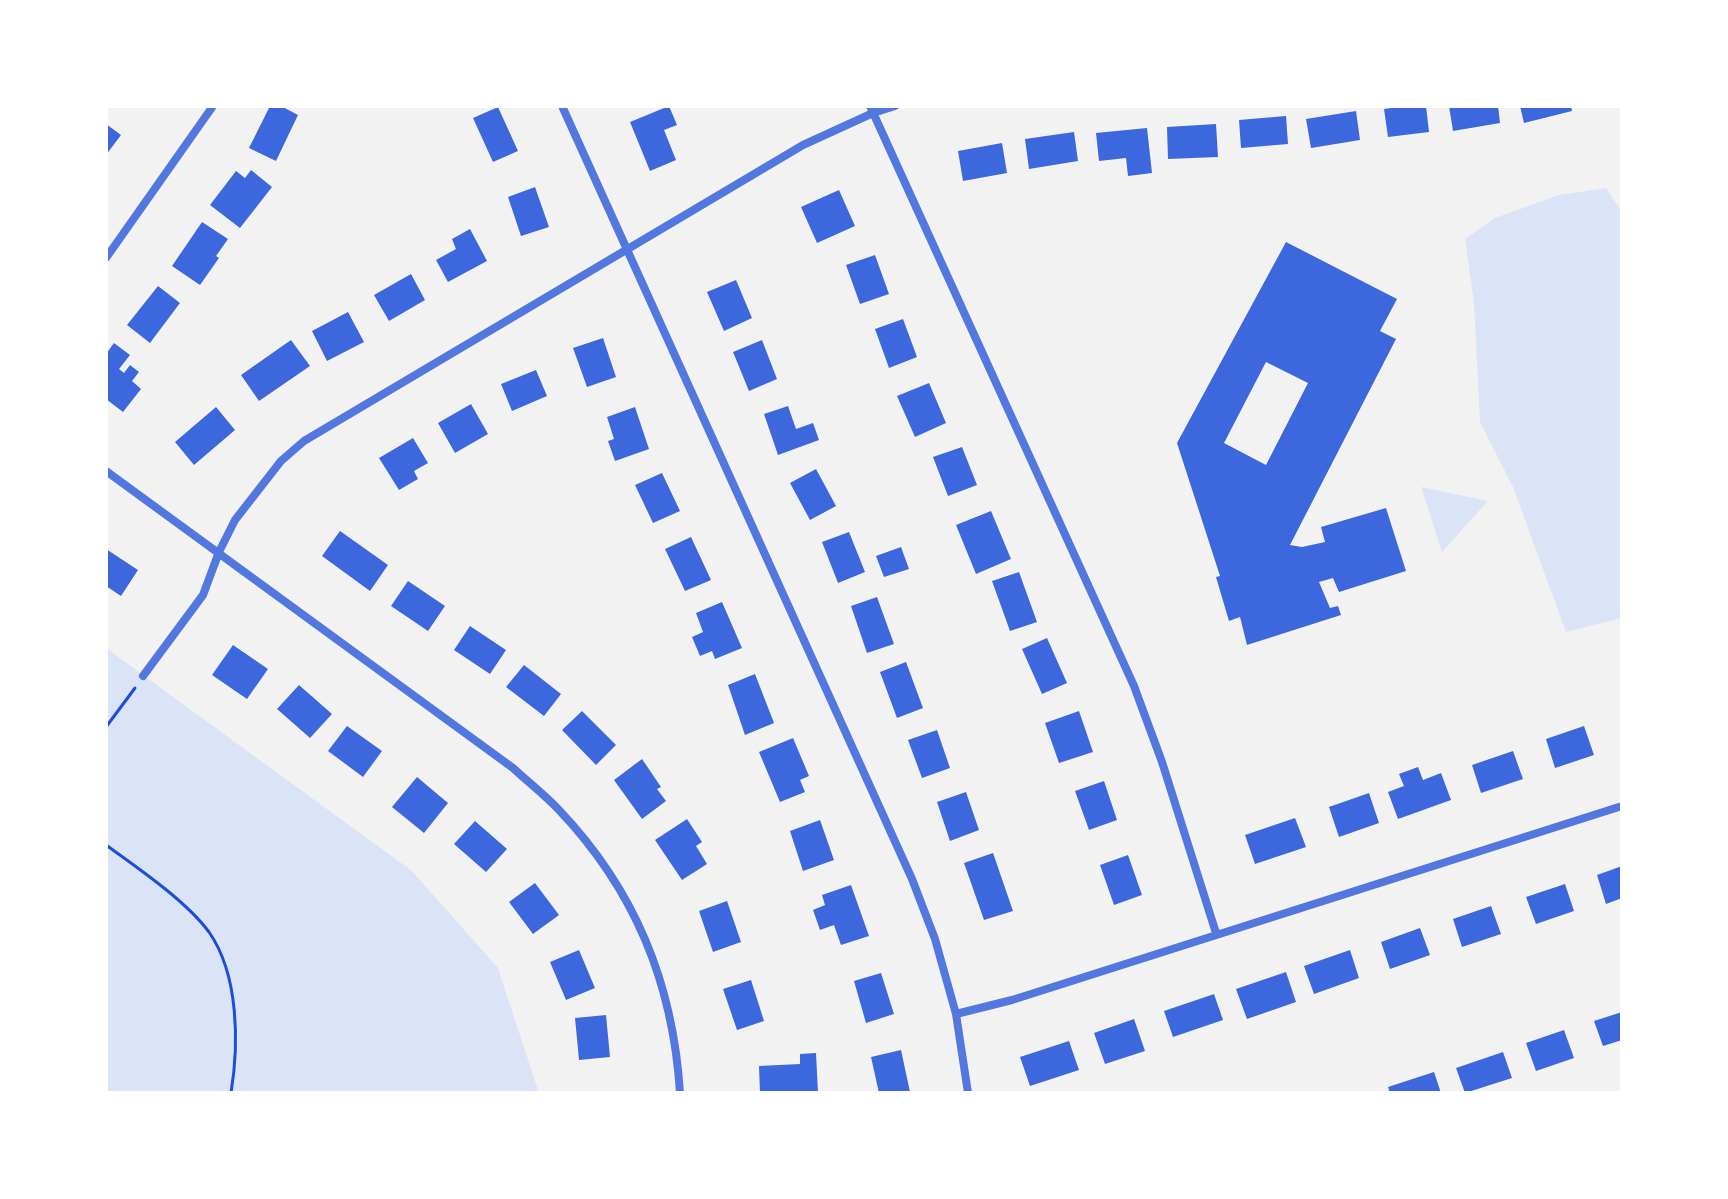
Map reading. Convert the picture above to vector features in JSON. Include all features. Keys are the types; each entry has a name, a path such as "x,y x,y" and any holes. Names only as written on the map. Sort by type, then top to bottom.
{"street":[{"path":"106,258 213,106"},
{"path":"562,106 912,879 935,939 956,1014 968,1093"},
{"path":"143,676 203,595 235,520 281,461 304,441 803,145 871,109 895,106"},
{"path":"871,109 1134,686 1162,762 1216,933"},
{"path":"106,471 513,768 557,808 595,851 624,897 654,958 673,1023 680,1093"},
{"path":"956,1014 1012,1000 1622,806"}],"path":[{"path":"106,727 143,676"},
{"path":"106,845 189,911 208,931 218,948 234,1017 236,1040 231,1093"}],"shaded area":[{"path":"1606,188 1622,212 1622,618 1566,632 1513,487 1480,422 1474,303 1465,239 1495,218 1559,195"},
{"path":"1421,487 1488,501 1442,552"},
{"path":"106,648 412,871 498,968 539,1093 106,1093"}],"building":[{"path":"270,106 281,106 298,115 276,161 249,148"},
{"path":"669,106 677,125 664,130 676,160 650,171 630,122"},
{"path":"1426,106 1429,132 1388,137 1384,109"},
{"path":"1449,106 1498,106 1500,123 1453,131"},
{"path":"1520,106 1571,106 1572,111 1524,123"},
{"path":"498,107 518,151 493,162 473,118"},
{"path":"1356,111 1360,140 1311,148 1306,119"},
{"path":"1286,116 1288,144 1241,148 1239,120"},
{"path":"106,124 121,135 106,155"},
{"path":"1216,124 1218,157 1168,159 1167,127"},
{"path":"1147,128 1152,173 1128,176 1126,158 1099,161 1096,133"},
{"path":"1074,132 1078,161 1029,169 1025,139"},
{"path":"1002,143 1007,173 963,181 958,151"},
{"path":"251,170 272,187 240,228 210,205 236,171 245,178"},
{"path":"535,187 549,227 521,236 508,197"},
{"path":"839,190 855,226 817,243 801,207"},
{"path":"202,222 228,239 200,285 172,266"},
{"path":"470,229 487,261 448,282 436,260 456,249 452,239"},
{"path":"1286,242 1397,299 1380,331 1396,339 1290,545 1302,547 1325,542 1321,527 1386,508 1406,571 1339,592 1333,578 1319,582 1330,608 1338,606 1341,615 1247,645 1240,617 1229,621 1216,577 1220,576 1177,443","holes":["1266,362 1308,383 1266,465 1224,443"]},
{"path":"875,255 889,294 860,304 846,265"},
{"path":"411,274 425,300 389,321 374,295"},
{"path":"736,280 752,318 724,331 707,292"},
{"path":"158,286 180,303 150,343 127,325"},
{"path":"348,312 364,342 327,361 312,331"},
{"path":"903,319 917,357 889,368 875,329"},
{"path":"603,338 616,377 587,387 573,348"},
{"path":"291,340 310,366 259,401 241,375"},
{"path":"762,340 777,379 749,391 733,352"},
{"path":"114,343 130,355 119,369 124,373 130,365 139,372 132,381 141,389 123,412 106,399 106,354"},
{"path":"536,370 547,396 512,411 501,384"},
{"path":"929,383 946,423 915,437 897,396"},
{"path":"471,404 488,434 455,453 438,423"},
{"path":"788,406 796,429 813,423 819,440 778,455 764,414"},
{"path":"216,407 235,430 194,465 175,442"},
{"path":"635,407 649,449 615,461 608,441 614,439 607,417"},
{"path":"413,438 428,463 414,471 418,479 399,490 379,458"},
{"path":"962,447 977,485 948,496 933,457"},
{"path":"816,469 836,506 810,520 790,483"},
{"path":"662,473 680,511 653,523 635,485"},
{"path":"991,511 1011,559 976,574 956,525"},
{"path":"340,531 388,565 370,591 322,556"},
{"path":"849,532 865,572 838,583 822,542"},
{"path":"691,537 711,580 685,591 665,549"},
{"path":"901,547 909,569 884,577 876,556"},
{"path":"106,549 138,570 121,596 106,586"},
{"path":"1019,572 1037,622 1010,631 992,581"},
{"path":"408,581 445,606 428,631 391,606"},
{"path":"877,597 894,644 867,653 851,606"},
{"path":"722,602 742,648 715,659 712,651 700,656 692,637 703,632 696,613"},
{"path":"470,626 506,650 490,674 454,650"},
{"path":"1047,638 1067,683 1042,694 1022,649"},
{"path":"233,645 268,669 247,699 212,675"},
{"path":"906,662 923,708 897,718 880,672"},
{"path":"524,665 561,694 544,716 506,687"},
{"path":"755,674 774,723 745,735 728,685"},
{"path":"299,685 332,714 310,738 277,709"},
{"path":"582,711 616,745 596,765 562,730"},
{"path":"1079,711 1093,752 1059,763 1045,723"},
{"path":"347,726 382,751 363,777 328,751"},
{"path":"1584,726 1594,755 1555,768 1546,739"},
{"path":"937,730 950,768 922,778 908,740"},
{"path":"793,738 809,776 800,780 805,792 780,802 759,752"},
{"path":"1513,751 1523,779 1481,793 1472,765"},
{"path":"642,759 661,787 657,789 666,801 642,819 614,780"},
{"path":"1418,767 1423,780 1441,773 1451,800 1398,819 1388,792 1404,786 1399,774"},
{"path":"417,777 448,803 424,833 392,807"},
{"path":"1104,781 1117,820 1089,830 1075,791"},
{"path":"966,792 979,830 950,841 937,802"},
{"path":"1369,793 1379,823 1339,837 1329,807"},
{"path":"1295,818 1306,847 1255,864 1245,835"},
{"path":"687,819 702,842 696,846 707,864 682,880 655,840"},
{"path":"820,820 834,860 803,871 790,831"},
{"path":"475,821 507,849 486,872 454,844"},
{"path":"993,853 1013,911 984,920 964,863"},
{"path":"1128,855 1142,895 1114,905 1100,865"},
{"path":"1622,866 1622,898 1606,904 1597,875"},
{"path":"535,883 559,915 533,934 509,902"},
{"path":"1565,884 1574,911 1536,924 1526,897"},
{"path":"851,885 869,936 841,945 834,925 820,930 813,910 825,905 822,895"},
{"path":"727,901 741,942 713,952 699,911"},
{"path":"1491,906 1501,934 1462,947 1453,919"},
{"path":"1420,928 1430,955 1390,969 1381,942"},
{"path":"579,950 595,988 566,1000 550,962"},
{"path":"1350,950 1359,978 1314,994 1304,966"},
{"path":"1286,972 1296,1002 1247,1019 1236,989"},
{"path":"881,973 894,1014 866,1023 854,981"},
{"path":"751,980 764,1021 737,1030 723,989"},
{"path":"1214,994 1223,1020 1173,1037 1164,1011"},
{"path":"1622,1012 1622,1040 1603,1046 1594,1021"},
{"path":"606,1015 610,1057 579,1060 575,1018"},
{"path":"1134,1019 1145,1051 1105,1064 1094,1033"},
{"path":"1564,1030 1574,1058 1536,1071 1526,1043"},
{"path":"1069,1041 1079,1070 1030,1086 1020,1057"},
{"path":"901,1050 910,1092 879,1093 871,1057"},
{"path":"1503,1052 1512,1078 1465,1093 1456,1068"},
{"path":"816,1053 818,1093 760,1093 759,1066 800,1064 800,1054"},
{"path":"1434,1072 1441,1093 1390,1093 1388,1087"}]}
